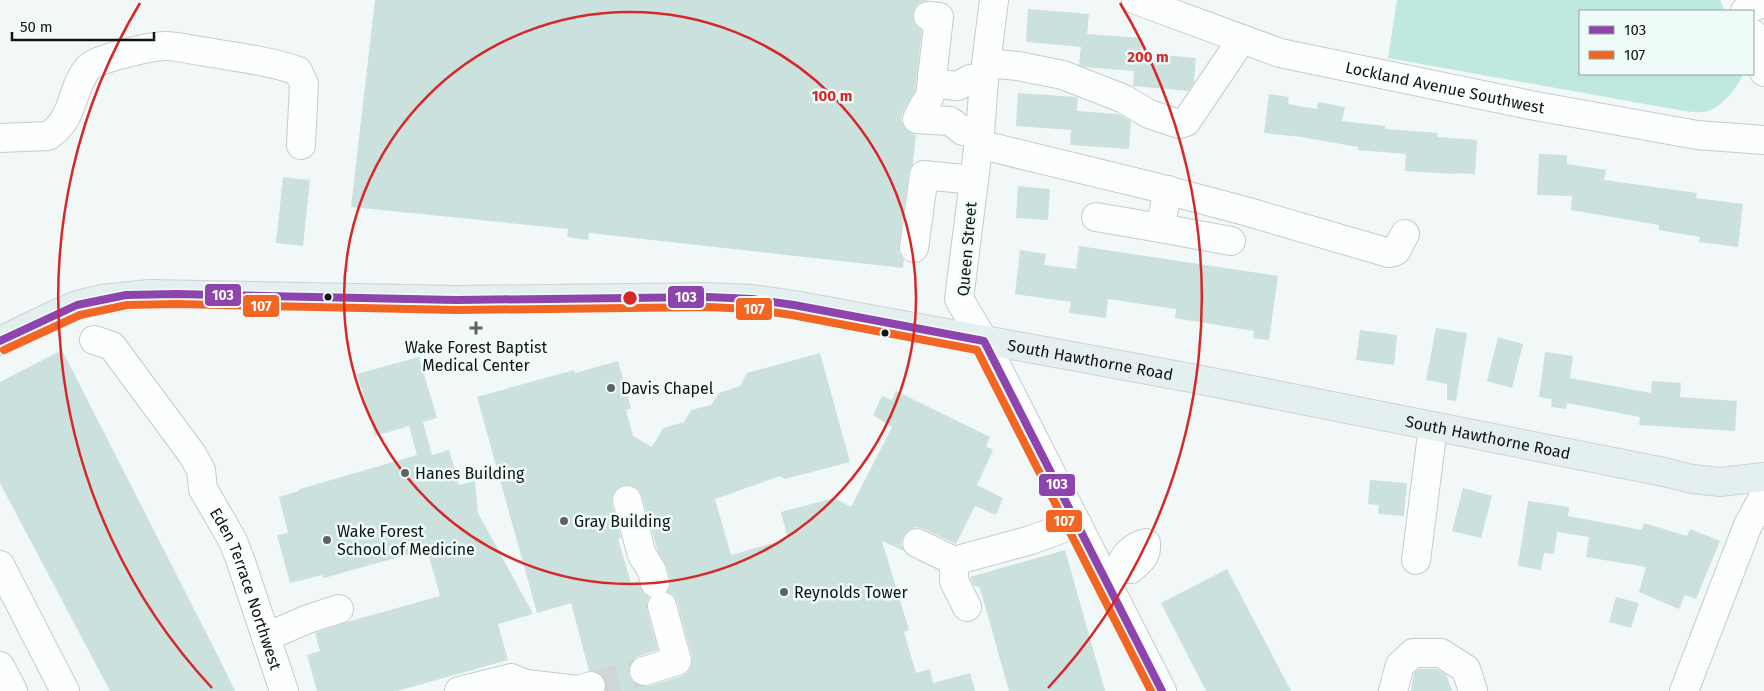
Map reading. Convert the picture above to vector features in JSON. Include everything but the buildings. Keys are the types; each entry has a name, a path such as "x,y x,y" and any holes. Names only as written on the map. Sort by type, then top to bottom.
{"main road":[{"name":"South Hawthorne Road","path":"0,341 77,305 126,295 168,294 457,300 708,297 752,300 794,305 1191,378 1692,479 1720,482 1764,477"}],"street":[{"name":"Queen Street","path":"994,0 980,74 974,136 974,180 959,299 984,341 1077,523 1113,576 1162,691"},
{"name":"Lockland Avenue Southwest","path":"1136,0 1280,53 1530,105 1697,135 1735,136 1764,140"},
{"path":"1746,10 1764,2"},
{"path":"928,16 939,17 927,75 930,96 923,106 917,126 950,121 974,136 1254,213 1389,253 1396,251 1405,234"},
{"path":"1754,37 1764,72"},
{"path":"927,75 941,70 980,74 1018,66 1063,75 1124,99 1149,114 1179,124 1186,122 1242,40"},
{"path":"0,138 48,136 63,122 73,103 82,76 90,66 108,58 164,45 279,64 298,71 304,84 301,146"},
{"path":"914,248 919,182 974,180"},
{"path":"1160,228 1168,190"},
{"path":"1096,217 1231,241"},
{"name":"Eden Terrace Northwest","path":"77,305 94,340 112,346 192,454 201,470 203,489 233,541 241,562 284,691"},
{"path":"1416,560 1433,426"},
{"path":"1684,691 1748,525 1764,496"},
{"path":"627,500 642,554 652,571 678,661 644,671"},
{"path":"917,543 954,561 1031,540 1077,523"},
{"path":"954,561 954,581 967,607"},
{"path":"0,565 65,691"},
{"path":"266,637 308,619 339,609"},
{"path":"1393,691 1400,664 1413,653 1441,653 1466,669 1472,691"},
{"path":"0,666 12,691"},
{"path":"460,691 511,678 527,688 578,690 591,686"}],"green space":[{"path":"1397,0 1720,0 1725,10 1579,10 1579,75 1742,75 1737,85 1719,105 1708,111 1696,112 1388,58"}],"tunnel":[{"path":"591,686 644,671"}],"transit line":[{"name":"103","path":"0,341 77,305 126,295 176,294 457,300 708,297 752,299 794,305 984,341 1162,691"},
{"name":"107","path":"4,350 80,315 127,305 176,304 457,310 708,307 751,309 977,350 1151,691"}],"place":[{"name":"Wake Forest Baptist Medical Center","path":"476,328"},
{"name":"Davis Chapel","path":"611,388"},
{"name":"Hanes Building","path":"405,473"},
{"name":"Gray Building","path":"564,521"},
{"name":"Wake Forest School of Medicine","path":"327,540"},
{"name":"Reynolds Tower","path":"784,592"}]}
